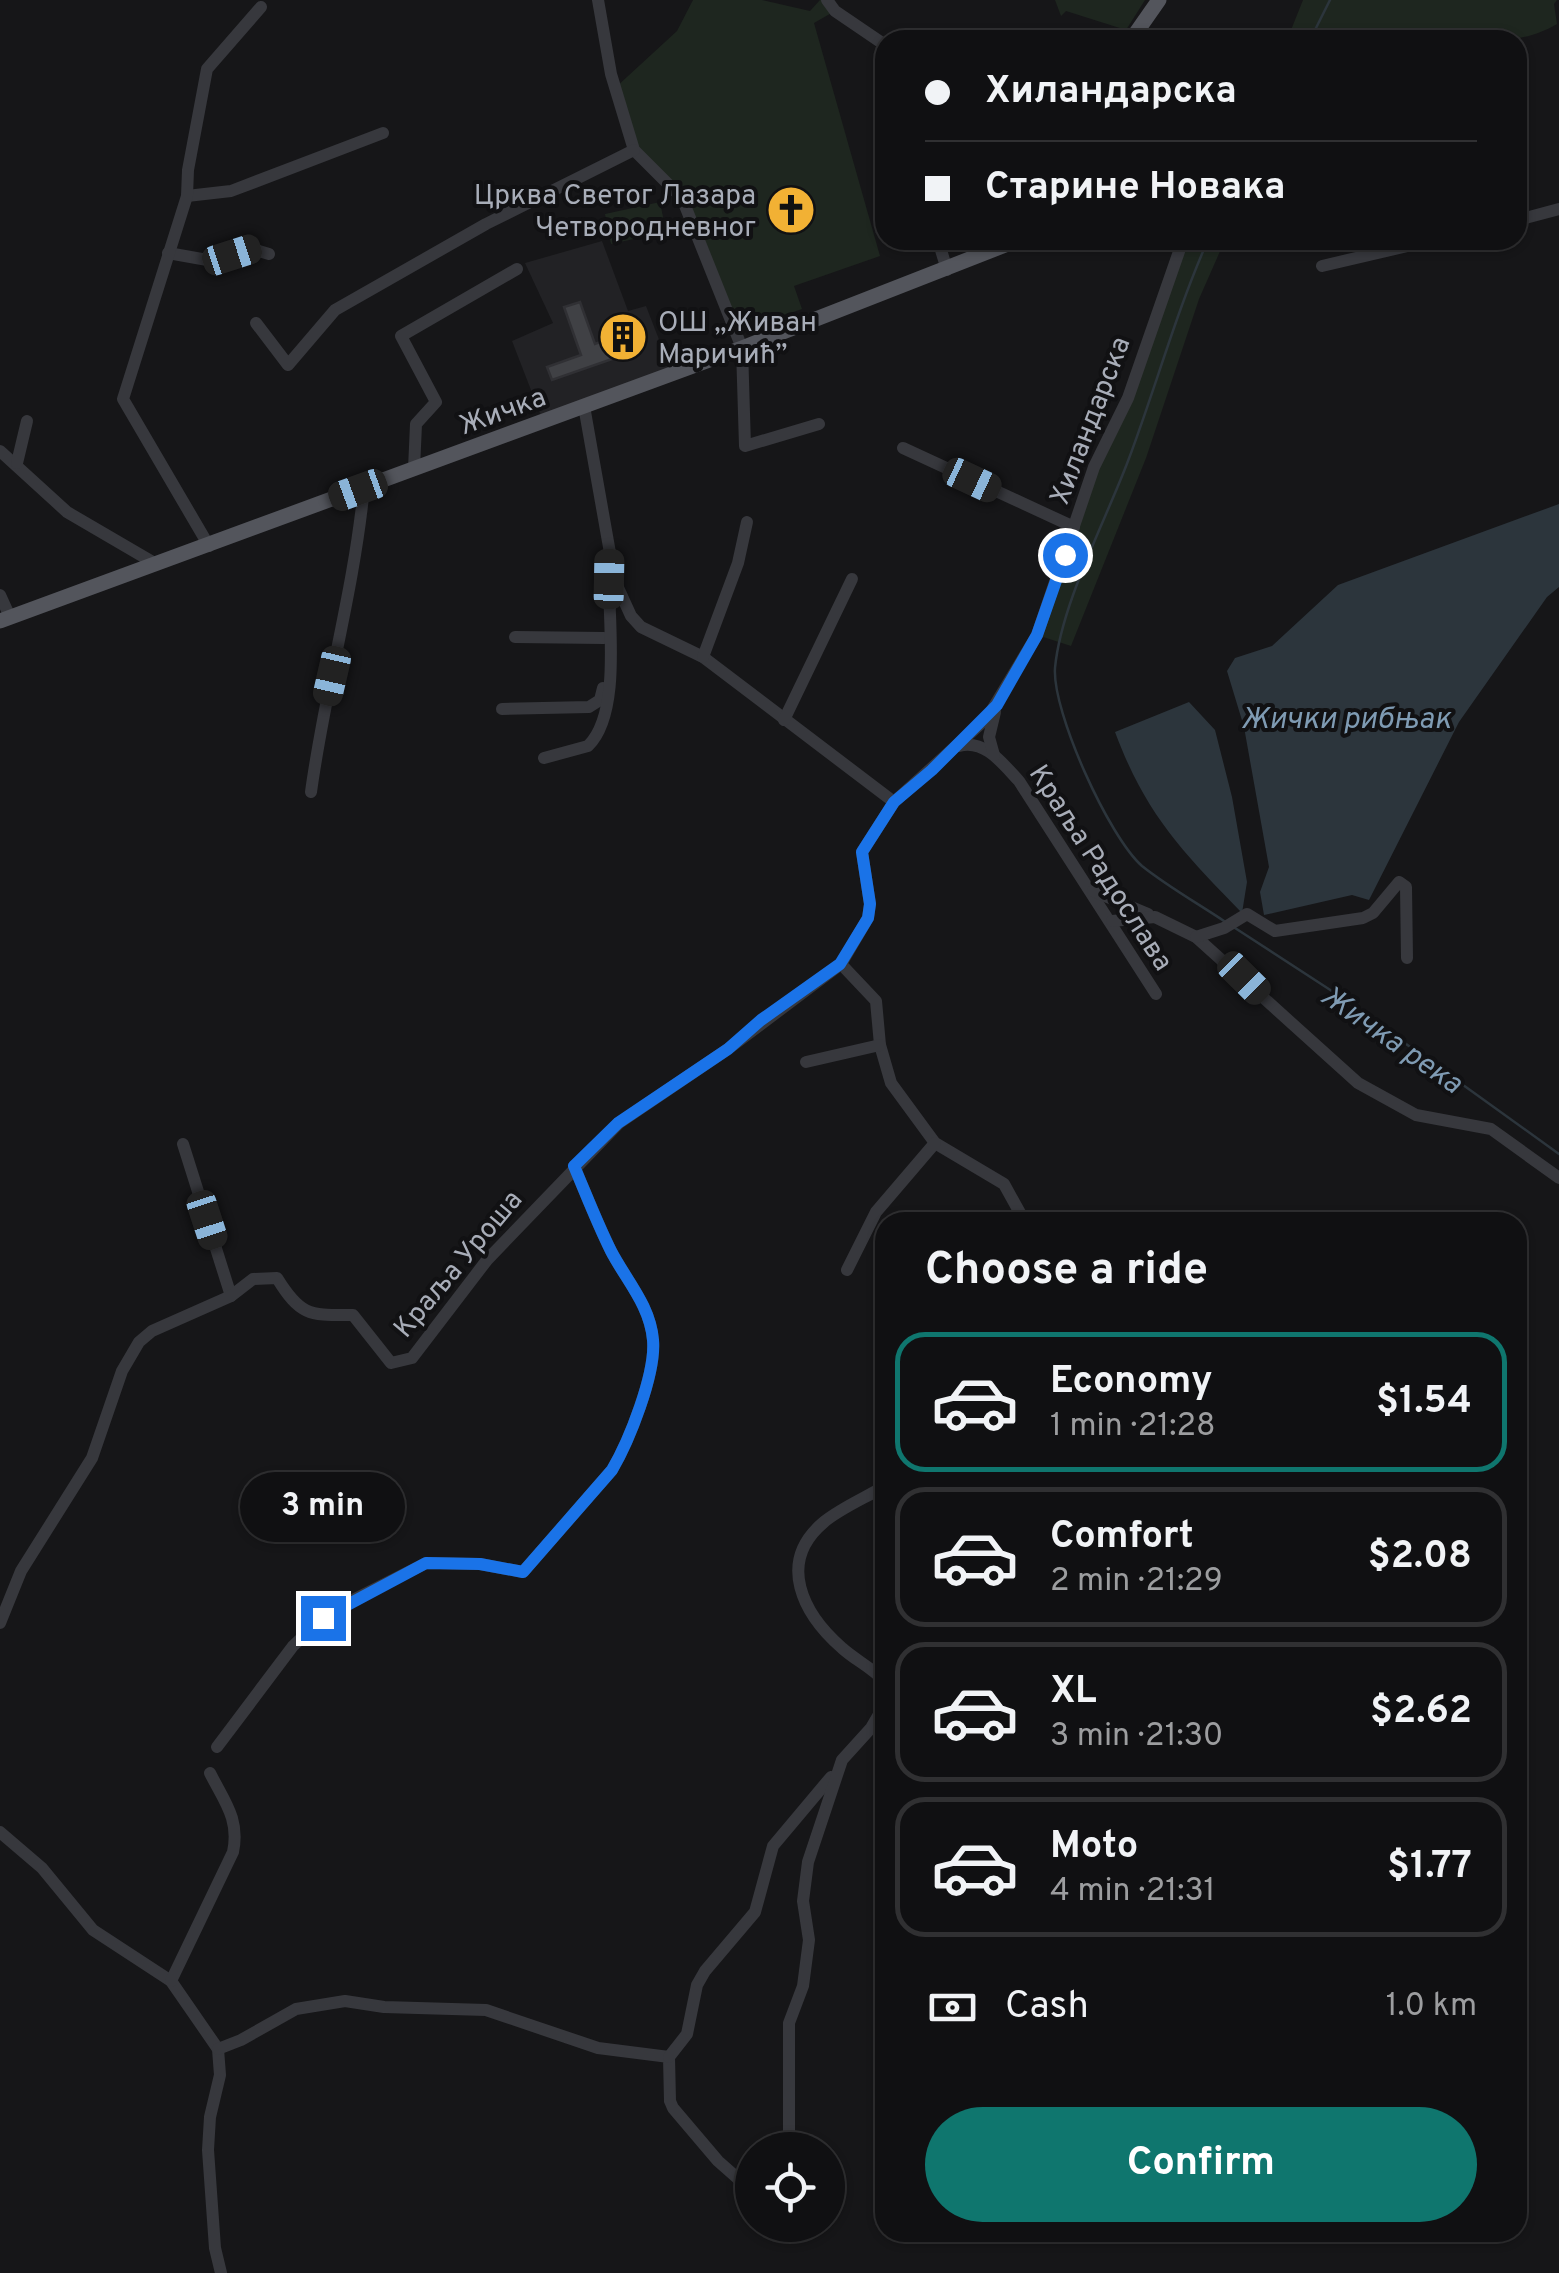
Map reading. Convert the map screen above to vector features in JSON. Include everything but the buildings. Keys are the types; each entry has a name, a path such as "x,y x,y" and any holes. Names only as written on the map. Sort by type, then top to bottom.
{"main road":[{"path":"1138,30 1159,0"},
{"name":"Жичка","path":"5,619 742,348 994,250"}],"street":[{"path":"598,0 611,74 634,150 682,198 742,348 745,446 819,424"},
{"path":"827,0 835,11 875,37"},
{"path":"209,546 123,400 187,196 206,69 261,7"},
{"path":"187,196 232,191 383,133"},
{"path":"256,323 288,365 335,310 486,224 634,150"},
{"path":"1527,217 1559,208"},
{"path":"168,254 212,262 252,249 269,254"},
{"path":"941,250 947,270"},
{"name":"Хиландарска","path":"840,964 868,918 870,904 862,852 894,802 997,705 1037,635 1094,468 1128,398 1180,250"},
{"path":"1322,266 1390,250"},
{"path":"414,469 416,424 436,402 401,336 518,269"},
{"path":"584,406 615,580 631,616 642,628 704,657 894,802"},
{"path":"17,463 27,421"},
{"path":"903,448 1074,527"},
{"path":"0,451 67,512 156,564"},
{"path":"310,792 319,728 355,572 364,487"},
{"path":"704,657 738,563 748,522"},
{"path":"544,758 588,746 600,728 610,666 610,554"},
{"path":"784,720 852,579"},
{"path":"0,595 5,619"},
{"path":"502,710 596,704 602,693 604,610 608,604"},
{"path":"515,637 604,638"},
{"path":"994,755 990,736 997,705"},
{"name":"Краља Радослава","path":"955,747 968,743 994,755 1019,781 1156,994"},
{"path":"1196,937 1247,914 1280,931 1363,918 1373,914 1399,882 1406,887 1407,958"},
{"path":"1092,890 1196,937 1302,1037 1358,1083 1416,1115 1491,1129 1558,1177"},
{"path":"1112,921 1155,917"},
{"path":"216,1747 294,1646 329,1612 432,1562 480,1564 523,1572 612,1470 623,1451 646,1382 653,1340 648,1312 611,1251 574,1166 618,1123 728,1049 761,1020 840,964 876,1001 880,1045 892,1084 935,1142 974,1169 996,1176 1019,1212"},
{"path":"806,1062 880,1045"},
{"path":"876,1212 935,1142"},
{"path":"183,1144 231,1296"},
{"name":"Краља Уроша","path":"0,1623 21,1571 92,1458 128,1357 152,1332 231,1296 253,1279 278,1278 293,1304 312,1315 354,1315 391,1363 412,1358 487,1260 574,1166"},
{"path":"847,1270 875,1214"},
{"path":"875,1492 826,1520 814,1533 800,1558 797,1586 818,1622 840,1647 875,1674"},
{"path":"735,2176 670,2102 669,2057 687,2034 697,1985 705,1971 755,1912 773,1846 822,1791 875,1721"},
{"path":"789,2132 789,2023 803,1986 808,1940 802,1901 804,1879 842,1760"},
{"path":"171,1981 233,1852 237,1834 226,1800 210,1773"},
{"path":"0,1832 42,1868 93,1930 171,1981 218,2048 221,2063 208,2150 215,2248 221,2273"},
{"path":"218,2048 296,2009 344,2000 384,2007 486,2010 598,2048 669,2057"}],"shaded area":[{"path":"693,0 762,0 810,11 820,0 827,0 835,11 814,23 875,238 875,250 880,256 794,286 802,309 734,333 693,218 634,150 615,88 677,31"},
{"path":"1055,0 1145,0 1126,30 1066,11 1061,16"},
{"path":"1303,0 1557,0 1557,24 1527,36 1527,30 1291,30"},
{"path":"660,202 666,232 611,244 605,214"},
{"path":"602,241 628,311 646,306 672,373 543,421 512,341 553,323 525,263"},
{"path":"1179,250 1221,250 1199,299 1146,458 1071,646 1037,635"}],"water":[{"name":"Жички рибњак","path":"1559,504 1559,587 1547,597 1459,722 1369,900 1352,895 1264,915 1260,892 1269,867 1244,727 1227,671 1235,658 1272,646 1338,585"},
{"name":"Жички рибњак","path":"1189,702 1215,730 1232,797 1247,882 1242,913 1201,870 1153,809 1115,732"}],"waterway":[{"path":"1315,30 1330,0"},
{"path":"1204,250 1128,461 1075,590 1055,668 1073,742 1114,829 1142,866 1224,921"},
{"name":"Жичка река","path":"1235,928 1338,995 1559,1154"}],"place":[{"name":"Црква Светог Лазара Четвородневног","path":"791,210"},
{"name":"ОШ „Живан Маричић”","path":"623,337"}],"route":[{"path":"323,1618 346,1602 426,1563 480,1564 523,1572 558,1527 612,1470 623,1451 646,1382 653,1359 653,1340 648,1312 611,1251 574,1166 618,1123 728,1049 761,1020 840,964 868,918 870,904 862,852 894,802 997,705 1037,635 1065,555"}]}
